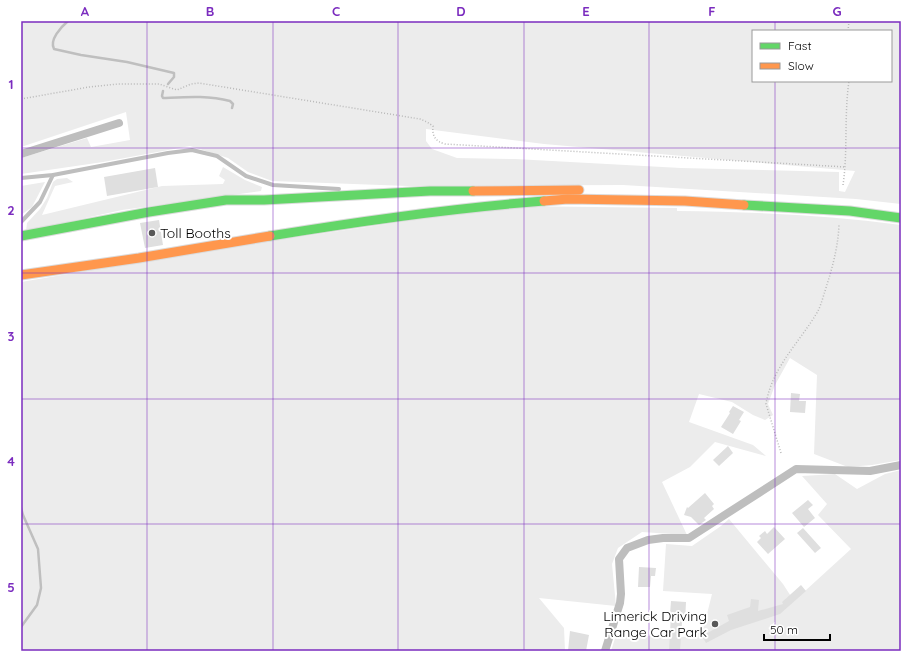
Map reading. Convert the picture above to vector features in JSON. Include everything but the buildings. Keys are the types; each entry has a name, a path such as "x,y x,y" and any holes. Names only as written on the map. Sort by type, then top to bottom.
{"highway":[{"path":"21,236 149,212 226,200 264,200 430,191 587,190"},
{"path":"602,190 686,192 901,209"},
{"path":"21,275 139,258 366,220 514,203 568,199 685,201 850,211 901,218"}],"street":[{"path":"21,154 119,123"},
{"path":"605,651 620,603 621,594 619,559 627,548 648,540 663,538 689,538 796,469 870,471 901,465"}],"lane":[{"path":"21,178 53,175 168,153 192,150 217,156 246,176 273,185 343,190"},
{"path":"21,222 40,202 53,175"},
{"path":"350,190 377,194"}],"path":[{"path":"843,185 846,167 846,103 849,82"},
{"path":"21,98 118,84 159,84 177,90 191,84 199,83 420,119 433,126 432,133 434,138 445,144 846,167"},
{"path":"781,454 766,404 768,396 774,378 790,350 819,310 834,262 840,225"}],"shaded area":[{"path":"21,21 901,21 901,204 856,199 623,185 408,186 272,181 248,172 228,158 190,146 103,162 21,174 21,158 87,138 91,147 130,140 126,112 21,147","holes":["426,129 544,144 855,171 845,192 839,191 839,172 681,168 515,159 457,158 432,149 426,141"]},
{"path":"223,167 245,180 262,187 261,191 122,210 26,231 27,223 40,209 47,198 53,182 57,179 67,178 73,182 55,186 42,215 162,186 223,184 225,180 219,176"},
{"path":"45,182 32,207 21,215 21,186"},
{"path":"510,206 677,208 677,211 789,215 901,225 901,460 848,467 814,454 817,375 790,358 775,385 768,404 773,415 765,420 753,415 732,402 699,394 689,422 753,445 766,456 715,442 690,467 662,482 687,535 642,532 618,548 612,564 616,606 539,598 564,628 565,651 21,651 21,282 197,252"},
{"path":"901,470 901,651 611,651 616,635 689,637 698,633 704,626 712,594 663,591 666,544 692,546 729,519 783,584 794,601 851,549 818,515 827,504 802,476 835,474 857,489 885,474"}],"waterway":[{"path":"68,21 59,30 54,38 54,49 127,62 174,73 174,77 168,84"},
{"path":"163,91 163,98 196,97 222,99 230,101 233,104 232,108"},
{"path":"21,508 38,549 41,588 37,605 21,627"}],"traffic: fast":[{"path":"21,236 149,212 226,200 264,200 430,191 473,191"},
{"path":"270,236 338,225 476,207 544,201"},
{"path":"744,205 850,211 901,218"}],"traffic: slow":[{"path":"473,191 579,190"},
{"path":"544,201 568,199 685,201 744,205"},
{"path":"21,275 139,258 270,236"}],"place":[{"name":"Toll Booths","path":"152,233"},
{"name":"Limerick Driving Range Car Park","path":"715,624"}]}
